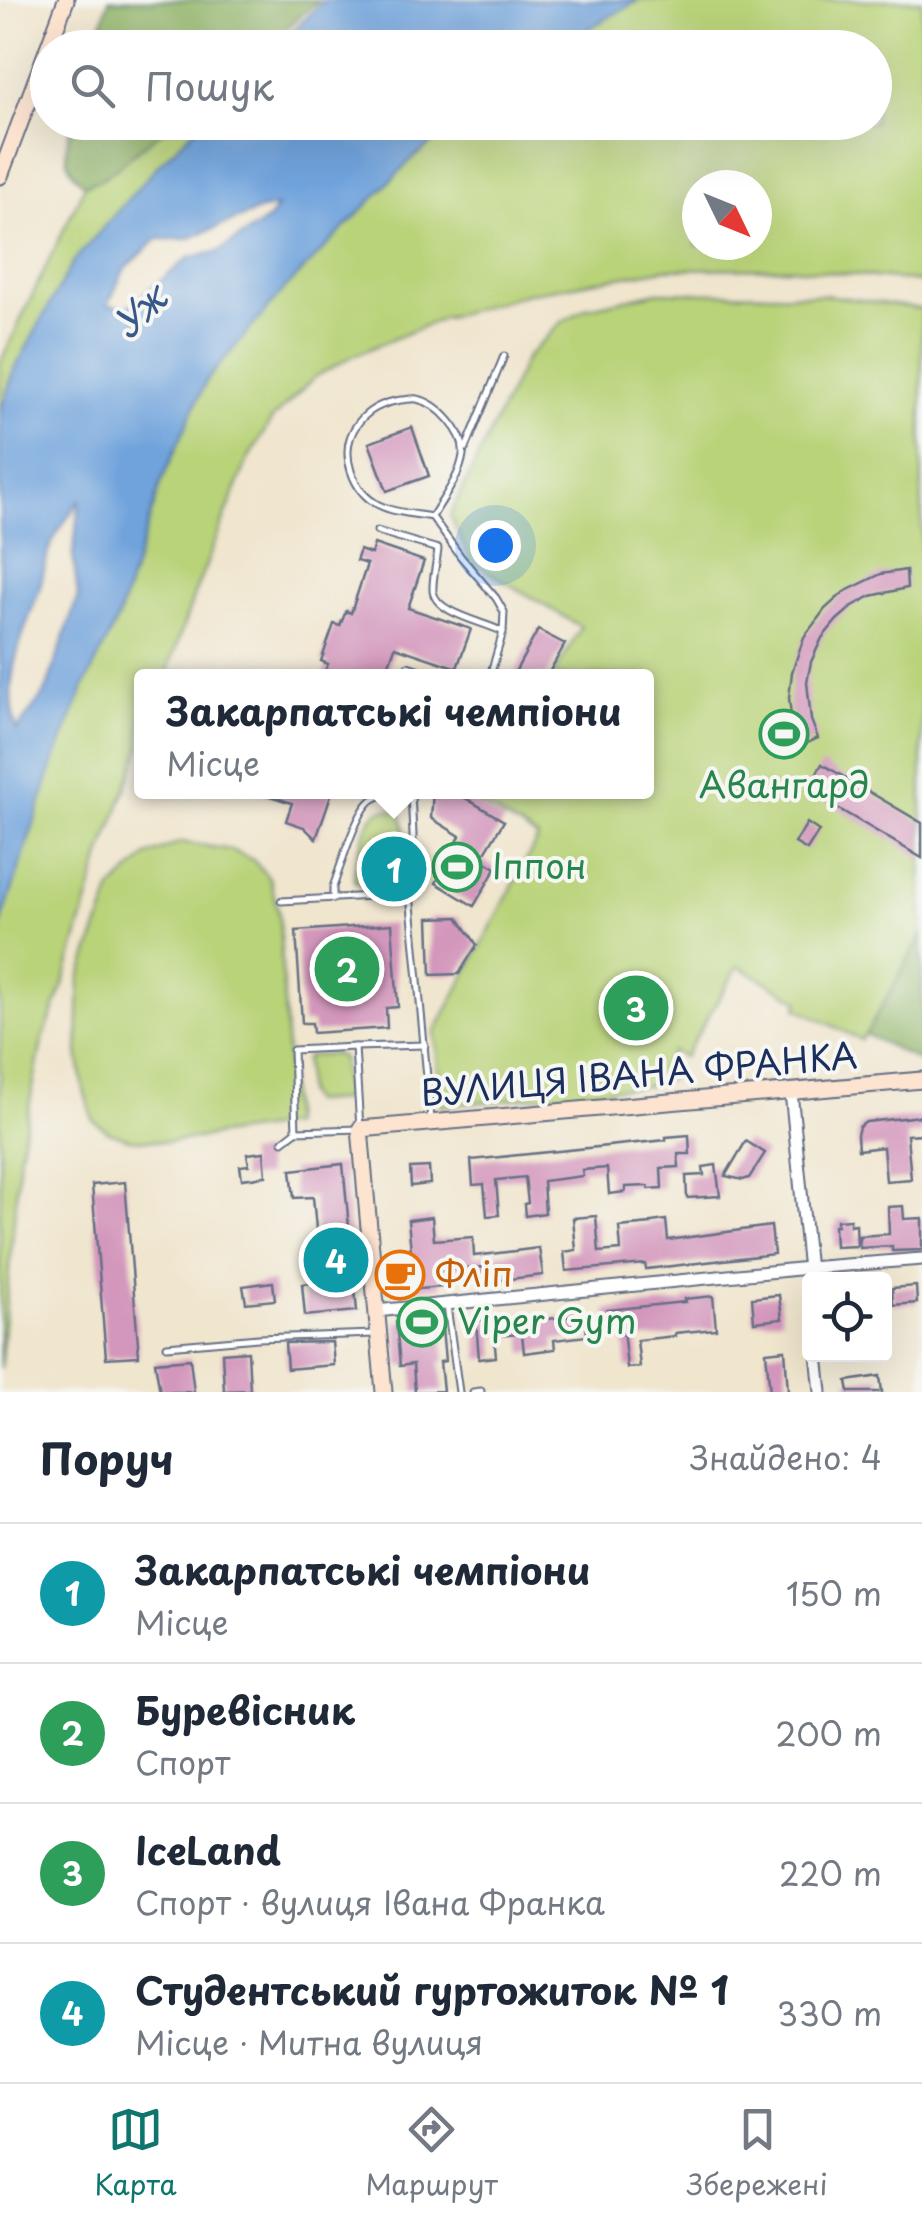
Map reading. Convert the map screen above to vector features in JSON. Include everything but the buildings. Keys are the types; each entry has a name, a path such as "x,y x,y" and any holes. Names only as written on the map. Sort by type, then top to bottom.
{"street":[{"path":"55,30 66,0"},
{"path":"0,176 30,96"},
{"name":"ВУЛИЦЯ ІВАНА ФРАНКА","path":"360,1129 922,1080"},
{"path":"791,1092 809,1272"},
{"path":"360,1129 384,1392"},
{"path":"824,1272 922,1259"},
{"path":"376,1311 802,1275"},
{"path":"818,1362 821,1392"}],"lane":[{"path":"432,517 457,475 504,356"},
{"path":"464,451 455,426 438,410 416,399 384,402 372,409 354,426 348,447 350,467 366,498 387,510 432,517 496,598 504,612 503,632 492,669"},
{"path":"377,531 438,549 433,590 436,601 450,612 503,632"},
{"path":"408,666 417,669"},
{"path":"333,899 361,813 373,799"},
{"path":"411,799 410,894 432,1123"},
{"path":"281,901 410,894"},
{"path":"296,1131 293,1050 425,1045"},
{"path":"283,1140 296,1131 360,1129 356,1048"},
{"path":"447,1304 460,1392"},
{"path":"167,1346 378,1334"}],"green space":[{"path":"109,0 319,0 284,30 100,30"},
{"path":"639,0 922,0 922,282 792,268 665,269 528,293 441,319 355,355 315,377 272,419 248,459 168,669 134,669 134,767 42,1041 20,1153 0,1369 0,927 55,759 118,618 162,480 206,381 281,293 411,160 436,140 892,140 892,30 586,30"},
{"path":"151,140 102,179 85,185 68,164 67,141"},
{"path":"184,140 158,165 15,369 0,412 0,363 85,185 68,164 67,141"},
{"name":"Авангард","path":"658,292 826,295 922,309 922,1060 865,1034 861,1040 797,1008 800,1001 738,966 684,1057 672,1051 661,1070 672,1077 656,1085 441,1106 435,1033 538,838 479,803 482,799 654,799 654,669 557,669 581,627 471,561 450,516 526,358 562,322 586,308"},
{"path":"388,809 400,812 403,821 406,864 393,889 367,889 355,881 360,848 373,816"},
{"path":"181,842 231,850 253,860 270,879 279,915 291,1125 168,1142 129,1139 109,1132 93,1120 78,1053 80,979 112,889 147,856"},
{"path":"922,935 922,1060 917,1060 866,1034"},
{"path":"336,1054 342,1058 345,1095 342,1100 311,1102 306,1094 305,1059"}],"water":[{"path":"324,0 639,0 586,30 294,30"},
{"name":"Уж","path":"184,140 436,140 411,160 281,293 206,381 162,480 118,618 55,759 0,927 0,412 15,369 73,262","holes":["277,207 270,218 218,252 190,257 128,307 108,305 124,270 157,239 187,239","80,499 73,555 78,596 46,691 17,730 11,694 16,659 51,545"]}],"place":[{"name":"Авангард","path":"784,734"},
{"name":"Іппон","path":"457,867"},
{"name":"Закарпатські чемпіони","path":"394,869"},
{"name":"Буревісник","path":"347,969"},
{"name":"IceLand","path":"636,1008"},
{"name":"Студентський гуртожиток № 1","path":"336,1260"},
{"name":"Фліп","path":"400,1275"},
{"name":"Viper Gym","path":"422,1322"}]}
